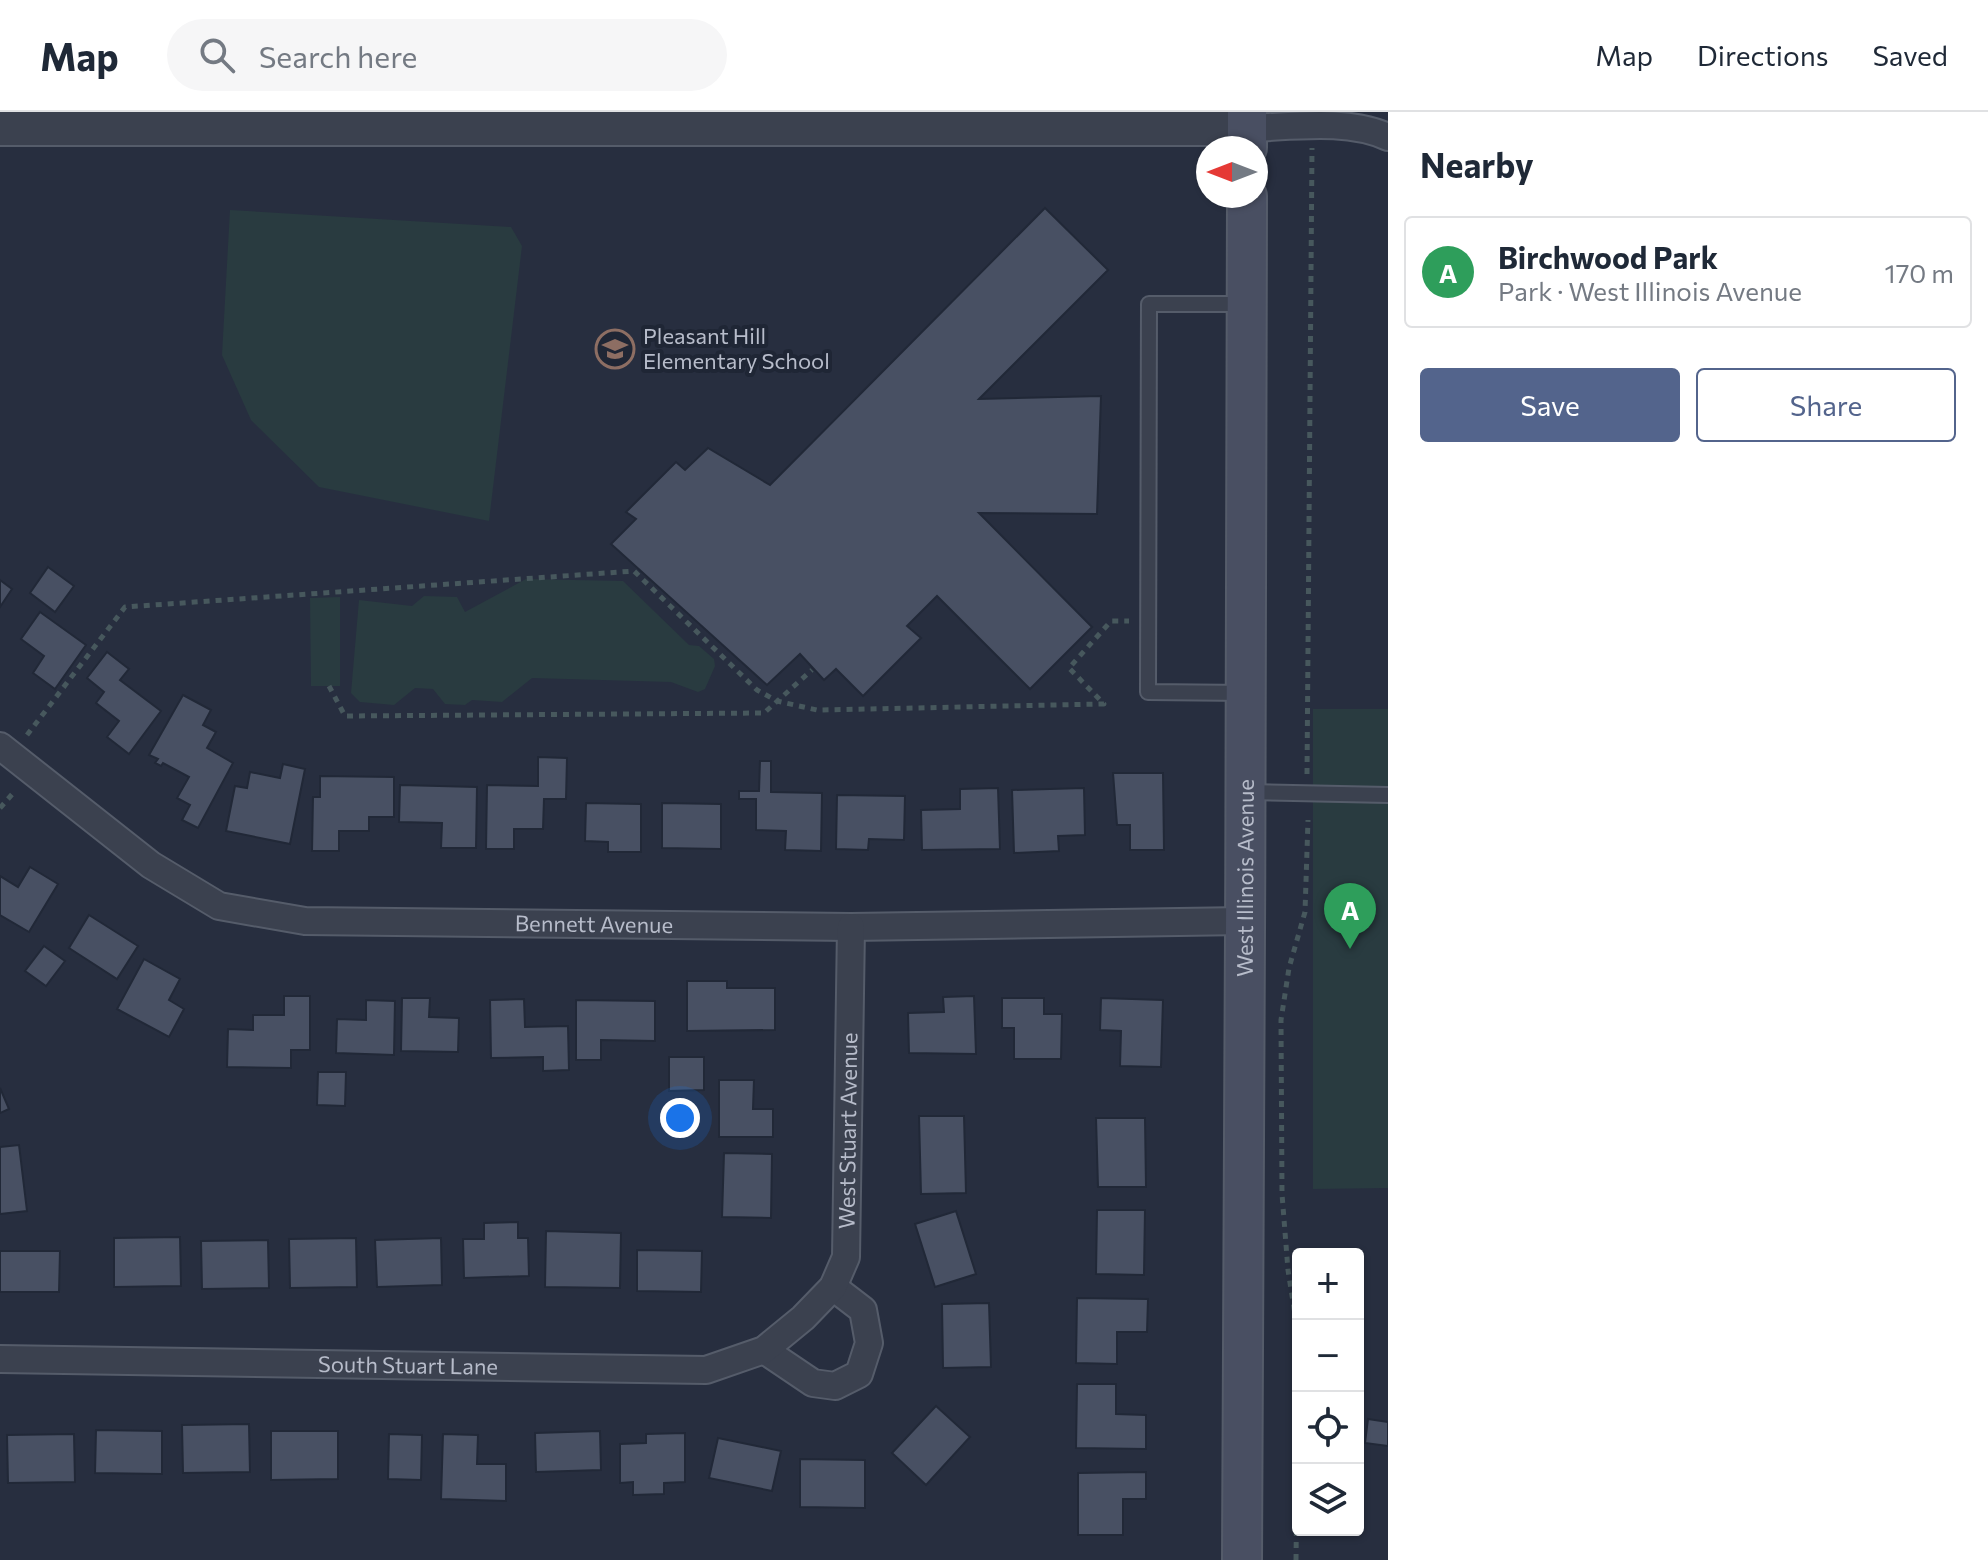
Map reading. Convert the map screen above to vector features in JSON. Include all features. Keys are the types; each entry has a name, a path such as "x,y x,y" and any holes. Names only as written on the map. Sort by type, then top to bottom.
{"main road":[{"name":"West Illinois Avenue","path":"1242,1560 1247,208"}],"street":[{"path":"0,128 426,120 1247,129 1333,126 1376,132 1388,137"},
{"name":"Bennett Avenue","path":"6,750 151,865 219,906 305,921 851,927 1244,921"},
{"name":"West Stuart Avenue","path":"803,1318 833,1287 846,1257 851,927"},
{"path":"764,1350 813,1383 835,1386 859,1374 869,1343 863,1310 833,1287"},
{"name":"South Stuart Lane","path":"0,1359 706,1370 764,1350 803,1318"}],"lane":[{"path":"1247,304 1149,304 1148,692 1247,693"},
{"path":"1247,792 1388,795"}],"path":[{"path":"1307,781 1312,147"},
{"path":"6,750 125,607 634,571 757,690 777,701 817,710 1104,704 1069,668 1111,621 1149,620"},
{"path":"329,686 345,716 764,713 812,670"},
{"path":"1296,1320 1282,1194 1281,1020 1289,968 1305,912 1308,820"},
{"path":"1296,1560 1298,1392"}],"shaded area":[{"path":"230,210 511,227 522,246 489,521 319,487 251,420 222,355"},
{"path":"526,579 623,581 689,645 699,646 714,659 715,666 705,689 698,692 671,682 532,678 502,702 472,700 465,705 445,704 433,689 415,688 394,705 360,702 351,693 359,600 412,606 424,596 457,597 465,612"},
{"path":"340,597 340,686 311,686 310,598"},
{"path":"1313,709 1388,709 1388,1188 1313,1189"}],"building":[{"path":"1045,208 1108,270 979,399 1101,396 1097,514 979,513 1092,627 1030,689 937,596 907,626 921,638 863,696 836,669 824,680 800,654 767,685 611,544 636,519 626,512 676,462 685,470 708,448 770,485"},
{"path":"48,567 74,586 55,612 30,593"},
{"path":"0,580 12,589 0,607"},
{"path":"40,612 86,645 55,689 33,673 44,656 21,639"},
{"path":"107,652 129,669 120,680 161,711 129,754 107,737 119,721 96,703 104,692 87,678"},
{"path":"183,695 211,710 203,725 216,732 207,748 233,763 198,828 182,820 190,805 177,798 189,777 163,763 161,766 155,763 158,759 149,755"},
{"path":"538,757 567,758 566,799 544,799 543,829 514,829 514,849 486,849 487,785 538,786"},
{"path":"760,761 771,761 771,792 822,793 821,851 785,850 786,831 756,830 756,799 739,799 739,791 759,791"},
{"path":"283,764 305,769 290,844 226,831 235,786 247,788 250,772 280,778"},
{"path":"1113,773 1163,773 1164,850 1130,850 1130,825 1117,825"},
{"path":"320,776 394,777 394,817 369,817 369,831 339,831 339,851 312,851 313,797 320,797"},
{"path":"400,785 477,787 476,848 441,848 442,823 399,822"},
{"path":"998,788 1000,849 922,850 921,810 960,809 960,789"},
{"path":"1084,788 1085,835 1058,836 1059,851 1014,853 1012,790"},
{"path":"837,795 905,796 904,840 869,839 868,850 836,849"},
{"path":"586,803 641,804 641,852 608,852 608,842 585,841"},
{"path":"662,803 721,804 721,849 662,848"},
{"path":"30,867 58,884 29,932 0,915 0,876 18,887"},
{"path":"89,915 138,946 117,979 69,948"},
{"path":"44,946 65,961 46,986 25,971"},
{"path":"144,959 180,979 169,1000 184,1009 169,1037 117,1009"},
{"path":"687,981 727,981 727,988 775,988 775,1030 687,1031"},
{"path":"284,996 310,996 310,1050 291,1050 291,1068 227,1067 228,1029 253,1030 253,1015 284,1015"},
{"path":"974,996 976,1054 909,1053 908,1013 944,1012 943,997"},
{"path":"402,998 430,998 429,1017 459,1018 458,1052 401,1051"},
{"path":"1002,998 1044,998 1044,1014 1062,1014 1061,1059 1014,1059 1014,1028 1002,1028"},
{"path":"1101,998 1163,1000 1161,1067 1120,1066 1121,1031 1100,1030"},
{"path":"524,999 525,1027 568,1026 569,1070 543,1071 543,1057 491,1058 490,1000"},
{"path":"366,1000 395,1001 394,1055 336,1053 337,1019 366,1020"},
{"path":"576,1000 655,1001 655,1041 601,1040 601,1060 576,1060"},
{"path":"669,1057 704,1057 704,1090 669,1091"},
{"path":"318,1072 346,1072 345,1106 317,1105"},
{"path":"719,1080 754,1080 753,1109 773,1109 773,1137 719,1137"},
{"path":"0,1088 9,1109 0,1113"},
{"path":"919,1116 964,1116 966,1193 921,1194"},
{"path":"1096,1118 1145,1118 1146,1187 1098,1187"},
{"path":"19,1145 27,1211 0,1214 0,1147"},
{"path":"724,1153 772,1154 771,1218 722,1217"},
{"path":"1097,1210 1145,1210 1144,1275 1096,1274"},
{"path":"956,1211 976,1274 935,1287 915,1224"},
{"path":"518,1222 518,1238 528,1238 529,1276 464,1278 463,1239 484,1239 484,1223"},
{"path":"546,1231 621,1233 620,1288 545,1287"},
{"path":"180,1237 181,1286 114,1287 114,1238"},
{"path":"356,1238 357,1287 290,1288 289,1239"},
{"path":"441,1238 442,1285 377,1287 375,1240"},
{"path":"268,1240 269,1288 202,1289 201,1241"},
{"path":"637,1250 702,1251 701,1292 637,1291"},
{"path":"0,1251 60,1251 59,1292 0,1292"},
{"path":"1077,1298 1148,1299 1147,1332 1117,1332 1117,1364 1076,1363"},
{"path":"989,1303 991,1367 943,1368 942,1304"},
{"path":"1077,1384 1116,1384 1116,1414 1146,1415 1146,1449 1076,1448"},
{"path":"936,1406 970,1437 926,1485 892,1453"},
{"path":"1368,1419 1388,1422 1388,1446 1365,1443"},
{"path":"249,1424 250,1472 183,1473 182,1425"},
{"path":"96,1430 162,1431 162,1474 95,1473"},
{"path":"271,1431 338,1431 338,1479 271,1480"},
{"path":"600,1431 601,1470 536,1472 535,1433"},
{"path":"685,1433 685,1482 664,1483 664,1494 633,1495 633,1482 620,1483 620,1444 646,1443 646,1434"},
{"path":"74,1434 75,1482 8,1483 7,1435"},
{"path":"389,1434 422,1435 421,1480 388,1479"},
{"path":"443,1434 478,1435 477,1464 506,1464 506,1501 441,1499"},
{"path":"718,1438 781,1451 772,1491 709,1478"},
{"path":"800,1459 865,1460 865,1508 800,1507"},
{"path":"1146,1472 1146,1499 1123,1499 1123,1535 1078,1535 1078,1473"}],"place":[{"name":"Pleasant Hill Elementary School","path":"615,349"},
{"name":"Birchwood Park","path":"1350,949"}]}
